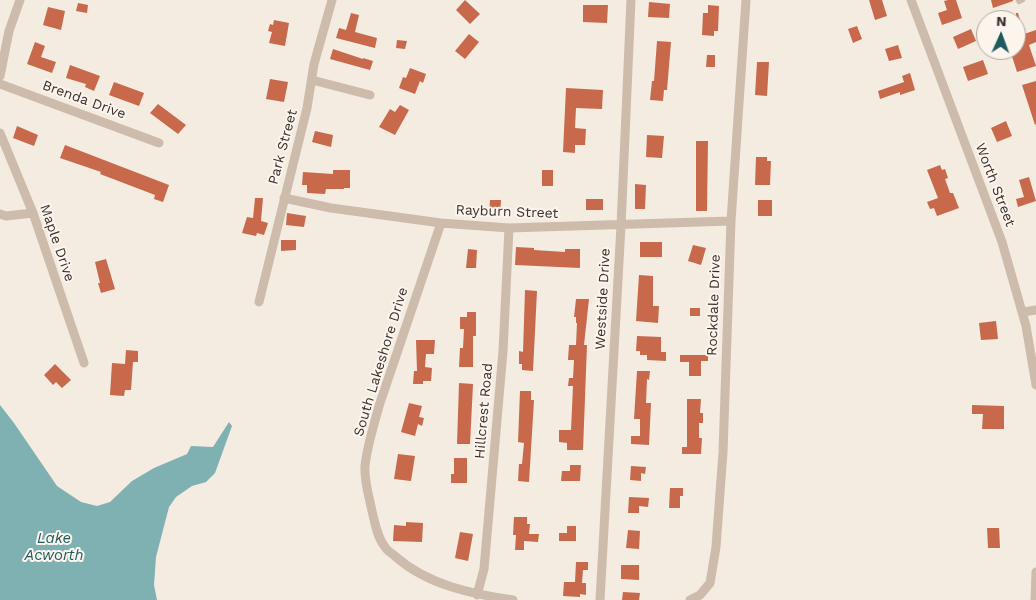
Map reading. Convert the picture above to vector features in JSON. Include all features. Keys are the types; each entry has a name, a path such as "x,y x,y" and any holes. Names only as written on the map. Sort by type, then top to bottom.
{"street":[{"path":"0,76 9,31 20,0"},
{"name":"Park Street","path":"259,302 307,108 316,56 332,0"},
{"name":"Westside Drive","path":"600,600 621,226 631,0"},
{"name":"Rockdale Drive","path":"690,600 700,595 710,583 716,547 723,452 731,221 746,0"},
{"name":"Worth Street","path":"911,0 1002,242 1023,312 1036,385"},
{"path":"312,80 370,95"},
{"name":"Brenda Drive","path":"0,84 159,143"},
{"name":"Maple Drive","path":"0,133 33,213 84,363"},
{"name":"Rayburn Street","path":"284,198 331,208 441,223 510,228 621,226 731,221"},
{"path":"0,214 6,216 33,213"},
{"name":"South Lakeshore Drive","path":"441,223 379,406 365,466 366,480 376,528 384,547 416,571 444,584 477,595 513,600"},
{"name":"Hillcrest Road","path":"477,595 484,569 503,351 510,228"},
{"path":"1023,312 1036,310"},
{"path":"1035,600 1036,572"}],"lane":[{"path":"1018,0 1019,2 1023,0"}],"water":[{"name":"Lake Acworth","path":"0,405 57,486 81,502 97,506 110,502 132,481 154,468 187,454 191,446 213,447 229,422 232,426 215,473 206,482 192,486 176,497 169,507 156,557 154,585 157,600 0,600"}],"building":[{"path":"465,0 480,14 470,24 456,10"},
{"path":"869,0 882,0 887,16 875,20"},
{"path":"956,0 962,18 942,25 938,13 947,10 944,1"},
{"path":"991,0 1013,0 1013,1 993,8"},
{"path":"649,2 670,4 669,18 648,17"},
{"path":"78,3 88,5 87,13 76,11"},
{"path":"583,5 608,5 607,23 583,22"},
{"path":"708,5 719,6 718,31 714,31 714,36 702,35 703,13 708,13"},
{"path":"48,7 65,11 61,30 43,25"},
{"path":"351,13 359,15 355,32 377,38 375,48 336,38 339,28 346,30"},
{"path":"274,20 289,23 285,46 269,43 272,32 268,31 270,24 273,25"},
{"path":"857,26 862,39 853,43 848,29"},
{"path":"971,29 976,41 958,49 953,37"},
{"path":"1036,30 1036,42 1029,45 1036,66 1017,72 1013,60 1026,60 1026,33"},
{"path":"469,34 479,42 465,59 455,51"},
{"path":"397,40 407,41 405,49 396,48"},
{"path":"657,41 671,42 667,90 664,90 663,101 650,100 652,81 654,81"},
{"path":"35,42 45,46 41,57 56,62 52,73 27,64"},
{"path":"898,45 902,58 889,61 885,49"},
{"path":"333,49 373,61 370,70 330,59"},
{"path":"707,55 715,55 715,67 706,67"},
{"path":"983,60 988,74 968,81 963,67"},
{"path":"757,62 769,62 767,96 755,95"},
{"path":"70,65 100,76 94,91 85,87 86,84 66,78"},
{"path":"410,68 426,74 423,83 420,81 415,94 399,88 403,77 406,78"},
{"path":"910,73 915,90 900,95 900,92 880,99 878,91 904,82 902,76"},
{"path":"270,79 288,82 284,102 266,99"},
{"path":"1036,81 1036,124 1035,125 1022,85"},
{"path":"114,82 144,93 139,106 109,95"},
{"path":"566,88 603,90 602,109 576,108 575,128 586,129 585,145 575,145 575,153 563,152"},
{"path":"158,104 186,125 178,134 150,113"},
{"path":"400,105 409,110 395,135 379,127 390,109 395,112"},
{"path":"1006,121 1012,136 997,142 991,128"},
{"path":"17,126 38,135 34,146 13,138"},
{"path":"315,131 333,135 331,147 312,142"},
{"path":"647,135 664,136 662,158 646,157"},
{"path":"696,141 708,141 707,211 696,211"},
{"path":"65,145 169,185 163,202 154,199 155,195 100,174 101,172 60,158"},
{"path":"756,157 767,157 767,161 771,161 770,185 755,185"},
{"path":"940,165 942,170 945,169 948,178 945,179 950,193 953,193 959,208 937,216 934,208 930,209 927,202 938,198 927,170"},
{"path":"333,170 350,170 350,188 326,189 325,194 307,193 307,185 302,185 303,172 333,174"},
{"path":"542,170 553,170 553,186 542,186"},
{"path":"1029,177 1036,201 1018,207 1016,199 1024,197 1019,180"},
{"path":"635,184 646,185 645,209 635,209"},
{"path":"255,198 263,198 261,221 268,223 264,235 257,233 256,236 242,233 247,217 253,218"},
{"path":"586,199 603,199 603,210 586,210"},
{"path":"490,200 501,200 500,215 489,215"},
{"path":"758,200 772,200 772,216 758,216"},
{"path":"287,213 306,216 304,227 286,225"},
{"path":"281,240 296,240 296,250 281,251"},
{"path":"640,242 662,242 662,257 640,257"},
{"path":"693,245 706,248 701,265 688,261"},
{"path":"516,247 565,252 565,249 580,249 580,268 515,265"},
{"path":"468,249 477,250 476,268 466,268"},
{"path":"106,259 115,289 101,293 95,262"},
{"path":"639,275 653,276 653,306 659,306 658,323 636,321"},
{"path":"525,290 537,291 533,371 522,370 522,364 519,364 519,351 523,352"},
{"path":"576,299 589,299 584,345 587,345 583,450 567,450 567,443 559,442 559,430 571,430 573,386 568,386 569,378 573,378 574,360 568,360 569,345 576,345 577,323 576,317 574,317"},
{"path":"690,308 700,308 700,316 690,316"},
{"path":"467,312 476,312 476,336 473,336 473,367 459,367 464,329 460,329 460,317 467,317"},
{"path":"996,321 998,339 981,340 979,323"},
{"path":"637,336 661,337 661,352 666,352 666,361 647,360 647,355 640,355 640,351 636,351"},
{"path":"416,340 435,340 434,354 426,354 425,367 432,368 431,381 423,381 423,384 413,384 414,371 417,371"},
{"path":"126,350 138,351 138,362 133,362 131,390 125,390 124,396 110,395 112,363 125,364"},
{"path":"680,355 708,355 708,361 701,361 701,376 689,376 689,362 680,362"},
{"path":"55,364 71,380 62,388 56,382 53,385 44,375"},
{"path":"637,371 650,371 649,380 647,379 646,403 651,403 649,445 631,444 631,436 640,436 640,419 634,419"},
{"path":"459,383 473,384 470,444 457,444"},
{"path":"520,391 531,391 531,400 534,400 529,482 518,481 519,464 522,464 524,443 518,442"},
{"path":"687,399 701,399 700,413 703,413 703,423 699,423 699,438 702,438 701,454 682,454 682,447 687,447"},
{"path":"409,403 422,406 419,417 424,418 422,426 418,424 415,436 401,432"},
{"path":"972,405 1004,406 1004,429 982,429 983,414 972,414"},
{"path":"398,454 415,456 411,481 394,479"},
{"path":"454,458 467,458 467,483 451,483 451,474 454,474"},
{"path":"570,465 581,465 580,481 561,481 562,471 570,471"},
{"path":"631,466 646,467 645,474 641,473 641,481 630,480"},
{"path":"670,488 683,488 683,496 680,496 680,508 669,508"},
{"path":"629,497 649,498 648,507 639,506 639,513 628,513"},
{"path":"514,517 527,517 527,524 530,524 529,534 539,534 538,542 524,541 524,550 515,550 516,535 513,535"},
{"path":"406,522 423,523 422,542 393,541 394,525 406,526"},
{"path":"567,526 576,526 576,541 559,541 559,533 567,533"},
{"path":"987,528 999,528 1000,548 988,548"},
{"path":"628,530 640,531 639,549 626,548"},
{"path":"460,532 473,534 468,561 455,558"},
{"path":"576,562 588,562 588,570 583,570 582,583 586,583 586,595 580,594 580,597 563,596 564,582 575,582"},
{"path":"621,565 639,565 639,580 621,579"},
{"path":"623,592 640,593 639,600 622,600"}]}
